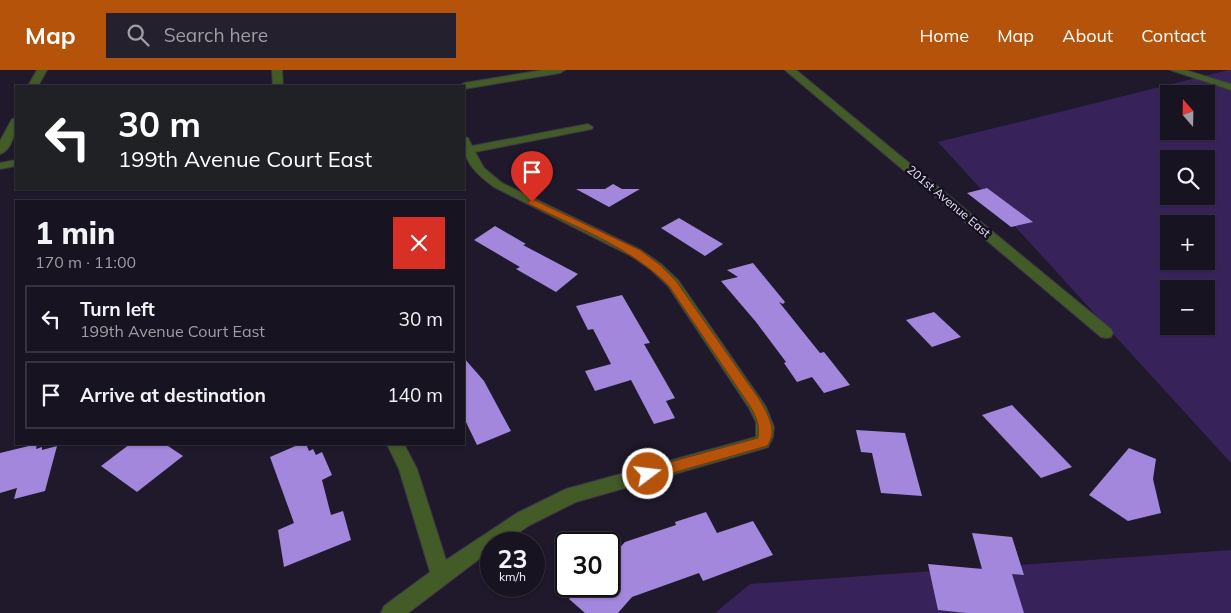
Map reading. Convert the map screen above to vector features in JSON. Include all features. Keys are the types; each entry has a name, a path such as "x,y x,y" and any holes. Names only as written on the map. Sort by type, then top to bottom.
{"street":[{"path":"34,85 42,70"},
{"path":"277,70 278,85"},
{"path":"465,86 560,70"},
{"name":"201st Avenue East","path":"790,70 1106,333"},
{"path":"1175,70 1231,87"},
{"path":"0,151 15,124"},
{"path":"391,613 498,533 545,506 572,495 764,440 766,430 755,403 667,278 636,253 498,185 479,170 466,145 588,127"},
{"path":"0,166 15,163"},
{"path":"396,445 408,469 440,576"}],"shaded area":[{"path":"1231,70 1231,463 938,142 1160,87 1160,140 1215,140 1215,85 1168,85"},
{"path":"1231,550 1231,613 715,613 750,584"}],"building":[{"path":"613,184 622,189 640,189 609,207 576,189 605,189"},
{"path":"987,188 1033,222 1011,227 967,193"},
{"path":"679,218 723,244 705,256 661,228"},
{"path":"495,226 526,244 523,245 578,274 556,292 516,269 520,267 474,240"},
{"path":"753,263 785,302 783,304 779,302 820,353 824,352 850,385 824,393 812,377 797,382 784,363 786,362 756,322 721,281 738,277 727,270"},
{"path":"622,295 650,343 644,344 675,398 666,401 675,418 654,424 631,380 595,391 585,371 611,364 593,329 588,330 576,306"},
{"path":"934,312 961,337 932,347 906,320"},
{"path":"465,359 484,381 511,431 477,445 465,420"},
{"path":"1012,405 1072,467 1041,478 982,415"},
{"path":"856,430 905,433 922,496 881,493 872,453 861,452"},
{"path":"33,445 37,445 36,449 42,447 42,450 57,446 45,491 14,499 17,488 0,493 0,453"},
{"path":"129,445 166,445 183,456 137,492 101,466"},
{"path":"298,445 306,445 309,451 313,449 316,455 322,452 332,475 322,480 331,515 343,511 351,540 284,567 278,530 294,523 270,457"},
{"path":"1129,448 1156,459 1153,479 1161,513 1128,521 1089,495"},
{"path":"706,512 717,533 753,521 773,555 703,581 699,573 632,597 618,613 585,613 569,599 571,597 620,597 620,547 625,542 676,525 675,522"},
{"path":"972,533 1012,537 1024,575 1012,574 1024,613 966,613 938,610 928,564 982,569"}],"route":[{"path":"532,202 636,253 656,267 672,283 755,403 763,419 766,430 762,442 648,474"}]}
